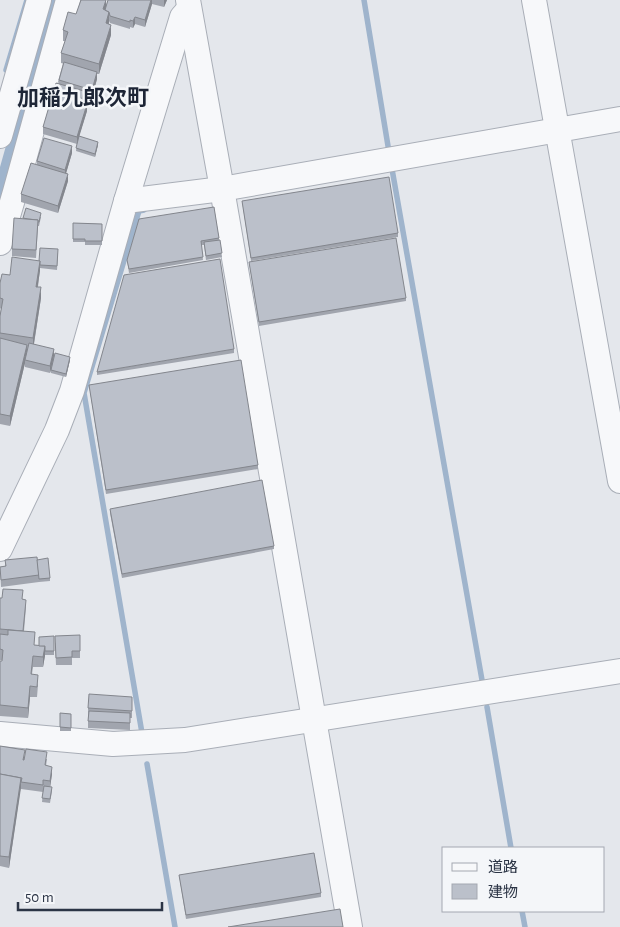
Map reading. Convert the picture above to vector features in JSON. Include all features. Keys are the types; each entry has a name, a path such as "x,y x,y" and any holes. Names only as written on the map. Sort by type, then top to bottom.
{"street":[{"path":"0,136 8,79 39,0"},
{"path":"0,244 68,0"},
{"path":"534,0 620,482"},
{"path":"188,4 222,189 350,927"},
{"path":"0,549 57,430 69,398 126,201 182,17 188,4"},
{"path":"126,201 222,189 620,119"},
{"path":"0,734 113,744 185,740 620,671"}],"water":[{"path":"47,0 60,0 0,220 0,167"}],"building":[{"path":"81,0 106,0 103,9 109,12 106,23 111,25 99,64 61,53 68,32 63,30 68,12 76,14"},
{"path":"108,0 151,0 145,20 135,17 130,22 110,16 109,12 105,10"},
{"path":"64,62 97,72 92,90 59,80"},
{"path":"56,83 84,91 81,102 87,104 77,137 43,127"},
{"path":"79,136 98,142 95,154 76,148"},
{"path":"44,138 72,146 65,170 37,161"},
{"path":"31,163 68,174 58,206 21,194"},
{"path":"389,177 398,233 251,258 242,201"},
{"path":"214,207 219,238 201,241 203,257 129,269 127,260 139,219"},
{"path":"26,208 41,213 39,222 38,220 23,218"},
{"path":"14,218 38,220 36,250 12,249"},
{"path":"73,223 102,224 102,241 73,239"},
{"path":"396,238 406,298 259,322 249,262"},
{"path":"220,240 222,253 206,256 204,242"},
{"path":"40,248 58,249 57,266 40,265"},
{"path":"12,257 40,261 36,287 41,287 33,338 0,333 3,299 0,298 0,283 2,274 10,275"},
{"path":"220,259 234,349 97,372 124,275"},
{"path":"0,338 27,345 10,416 0,414"},
{"path":"29,343 54,349 50,366 25,360"},
{"path":"55,353 70,357 66,374 51,370"},
{"path":"241,360 258,465 106,490 89,385"},
{"path":"262,480 274,546 122,574 110,509"},
{"path":"37,557 39,575 1,580 0,567 6,566 5,560"},
{"path":"48,558 50,578 39,579 37,560"},
{"path":"3,589 23,590 22,599 26,600 23,631 0,629 0,598 2,598"},
{"path":"8,630 35,632 34,645 45,646 43,657 33,656 31,674 38,675 37,687 30,686 28,708 0,705 0,661 2,661 3,650 0,649 0,634 8,635"},
{"path":"80,635 80,651 72,651 72,657 56,658 55,636"},
{"path":"54,636 54,651 45,651 45,646 39,646 39,637"},
{"path":"89,694 132,697 132,711 88,708"},
{"path":"89,711 130,713 130,723 88,721"},
{"path":"60,713 71,714 71,728 60,727"},
{"path":"0,746 25,750 23,760 26,749 47,752 45,765 52,767 50,781 43,780 43,785 21,782 22,778 0,774"},
{"path":"0,774 21,778 9,857 0,856"},
{"path":"44,786 52,787 50,799 42,798"},
{"path":"314,853 321,893 186,915 179,875"},
{"path":"340,909 343,927 228,927"}],"waterway":[{"path":"6,70 27,0"},
{"path":"364,0 389,152"},
{"path":"392,169 482,680"},
{"path":"142,733 84,393 139,211 144,210"},
{"path":"487,707 511,847"},
{"path":"147,764 175,927"},
{"path":"522,912 525,927"}],"district":[{"name":"加稲九郎次町","path":"83,97"}]}
